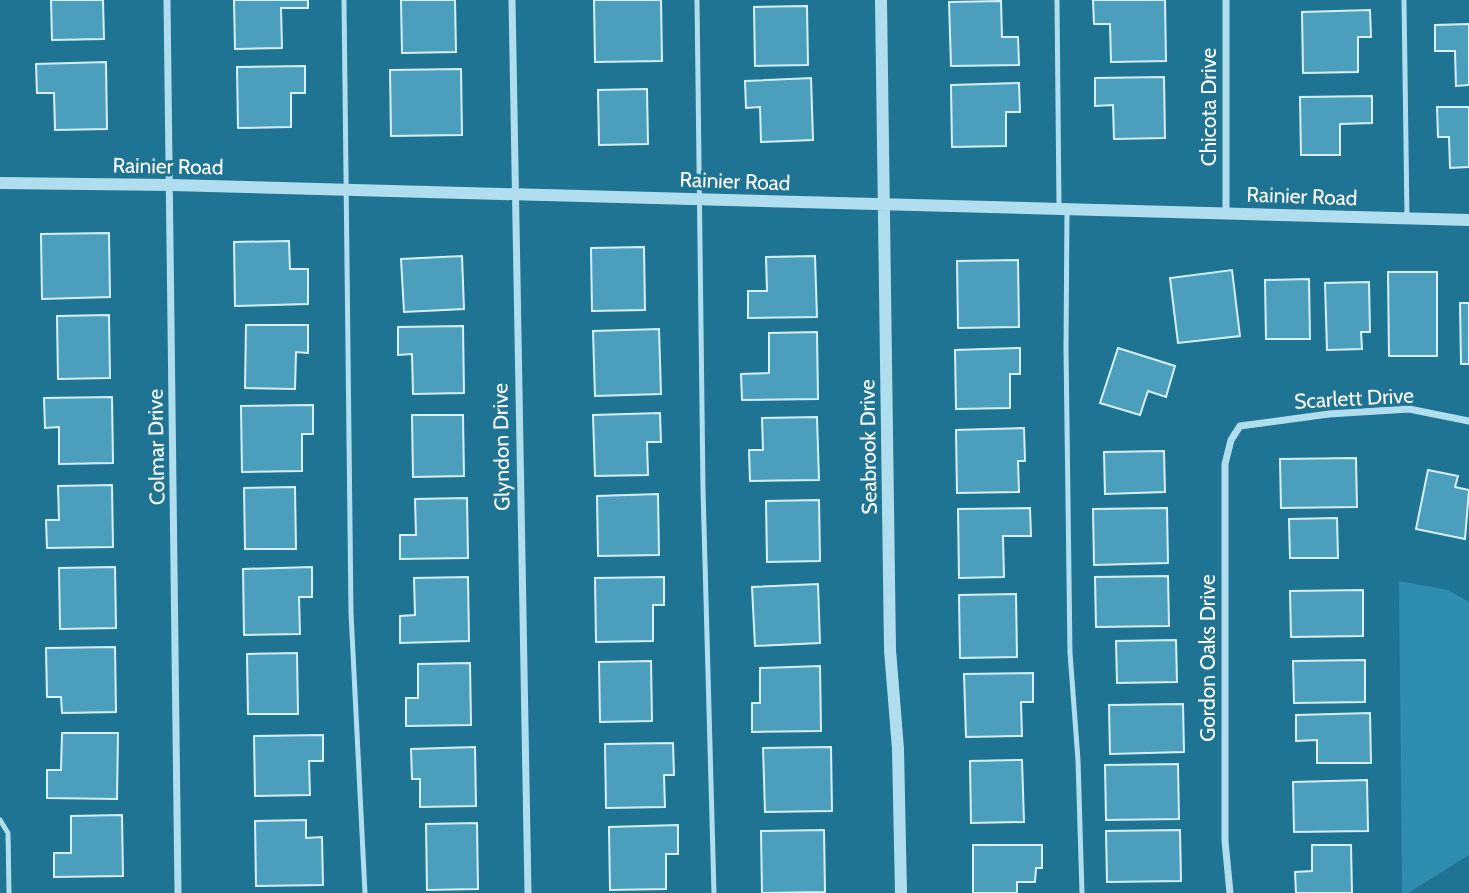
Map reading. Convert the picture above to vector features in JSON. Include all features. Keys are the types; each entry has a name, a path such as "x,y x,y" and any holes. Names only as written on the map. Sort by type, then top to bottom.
{"street":[{"name":"Colmar Drive","path":"167,0 178,893"},
{"name":"Glyndon Drive","path":"512,0 513,194 528,893"},
{"name":"Seabrook Drive","path":"881,0 890,650 898,750 901,893"},
{"name":"Chicota Drive","path":"1226,0 1226,213"},
{"name":"Rainier Road","path":"0,183 171,185 1469,220"},
{"name":"Scarlett Drive","path":"1240,426 1315,415 1409,409 1469,421"},
{"name":"Gordon Oaks Drive","path":"1230,893 1225,841 1224,464 1231,440 1240,426"}],"lane":[{"path":"344,0 344,190 353,667 365,893"},
{"path":"697,0 704,503 714,893"},
{"path":"1057,0 1070,653 1078,760 1082,893"},
{"path":"1404,0 1407,218"},
{"path":"0,820 8,833 9,893"}],"shaded area":[{"path":"1399,581 1448,590 1469,602 1469,855 1408,893 1402,893"}],"building":[{"path":"51,0 103,0 104,39 52,40"},
{"path":"234,0 308,0 308,8 281,8 282,48 235,49"},
{"path":"401,0 455,0 456,52 402,53"},
{"path":"594,0 661,0 662,61 595,62"},
{"path":"1093,0 1165,0 1166,61 1111,62 1110,24 1094,24"},
{"path":"1001,1 1002,37 1018,37 1019,65 951,66 949,2"},
{"path":"807,6 808,65 755,66 754,7"},
{"path":"1370,10 1371,37 1358,37 1358,72 1303,73 1302,12"},
{"path":"1469,24 1469,85 1456,86 1455,51 1435,51 1435,25"},
{"path":"106,62 107,129 55,130 54,93 37,93 36,64"},
{"path":"305,66 305,93 291,93 291,127 238,128 237,67"},
{"path":"461,69 462,135 391,136 390,70"},
{"path":"1164,77 1165,138 1114,139 1113,105 1095,106 1095,78"},
{"path":"811,78 813,140 761,142 760,107 746,108 745,81"},
{"path":"1019,83 1020,112 1006,112 1006,146 952,147 951,85"},
{"path":"647,89 648,144 599,145 598,90"},
{"path":"1372,96 1372,123 1340,124 1340,155 1301,155 1300,97"},
{"path":"1437,107 1469,107 1469,167 1450,168 1449,137 1438,137"},
{"path":"109,233 110,297 42,299 41,234"},
{"path":"289,241 290,269 308,269 308,304 235,306 234,242"},
{"path":"644,247 645,310 592,311 591,248"},
{"path":"462,256 464,309 404,312 401,259"},
{"path":"815,256 817,317 748,318 748,291 767,291 766,257"},
{"path":"1018,260 1019,327 958,328 957,261"},
{"path":"1232,270 1240,336 1178,343 1170,278"},
{"path":"1388,272 1437,272 1437,356 1389,356"},
{"path":"1309,279 1310,339 1266,339 1265,280"},
{"path":"1369,282 1370,332 1361,332 1362,349 1327,350 1325,283"},
{"path":"1460,303 1469,303 1469,364 1461,364"},
{"path":"109,315 110,378 58,379 57,316"},
{"path":"246,325 308,325 308,353 296,352 295,389 245,388"},
{"path":"463,326 464,393 413,394 412,354 398,355 398,327"},
{"path":"659,329 661,394 595,396 593,331"},
{"path":"817,332 818,399 742,400 741,374 769,373 769,333"},
{"path":"1020,348 1020,374 1010,374 1010,408 956,409 955,350"},
{"path":"1118,348 1175,366 1166,397 1148,391 1140,415 1100,403"},
{"path":"112,397 113,463 59,464 59,427 45,428 44,398"},
{"path":"313,405 313,434 302,434 302,471 242,472 241,406"},
{"path":"660,413 661,442 647,442 648,475 595,476 593,415"},
{"path":"412,415 463,415 464,476 413,477"},
{"path":"817,417 819,480 750,481 749,450 763,450 762,418"},
{"path":"1024,428 1025,461 1018,461 1019,492 957,493 956,430"},
{"path":"1164,451 1165,492 1105,494 1104,452"},
{"path":"1356,458 1357,507 1281,508 1280,459"},
{"path":"1428,470 1458,476 1455,487 1469,490 1465,539 1416,529"},
{"path":"112,485 113,547 47,548 46,520 59,520 58,486"},
{"path":"295,487 296,549 245,549 244,488"},
{"path":"658,494 659,555 598,556 597,496"},
{"path":"467,498 468,558 400,559 400,535 416,535 415,499"},
{"path":"819,500 820,561 767,562 766,501"},
{"path":"1030,508 1031,536 1003,536 1004,577 959,578 958,509"},
{"path":"1167,508 1168,563 1094,565 1093,509"},
{"path":"1337,518 1338,558 1290,558 1289,519"},
{"path":"115,567 116,628 60,629 59,568"},
{"path":"312,567 312,597 299,597 300,634 244,635 243,569"},
{"path":"1168,576 1169,626 1096,627 1095,577"},
{"path":"468,577 469,641 400,643 400,616 415,615 414,578"},
{"path":"664,577 664,605 653,605 653,641 596,642 595,578"},
{"path":"818,584 820,643 755,646 752,587"},
{"path":"1363,590 1363,636 1291,637 1290,591"},
{"path":"1016,594 1017,657 960,658 959,595"},
{"path":"1176,640 1177,682 1117,683 1116,641"},
{"path":"115,647 116,712 62,713 61,697 47,697 46,648"},
{"path":"297,653 298,714 248,714 247,654"},
{"path":"1365,660 1365,702 1294,703 1293,661"},
{"path":"651,661 652,721 600,722 599,662"},
{"path":"470,663 471,725 406,726 406,698 418,698 418,664"},
{"path":"820,666 821,731 752,732 752,703 760,703 760,668"},
{"path":"1033,673 1033,702 1021,702 1022,736 966,737 964,674"},
{"path":"1183,704 1184,752 1110,754 1109,705"},
{"path":"1370,713 1371,763 1317,763 1317,740 1296,741 1296,715"},
{"path":"62,733 118,733 117,799 47,798 47,770 61,770"},
{"path":"323,735 323,761 309,761 310,795 255,796 254,736"},
{"path":"673,743 674,775 664,775 665,807 606,808 605,744"},
{"path":"475,747 476,806 420,807 420,779 412,779 411,749"},
{"path":"831,747 832,811 765,812 763,748"},
{"path":"1022,760 1024,822 971,823 970,761"},
{"path":"1178,764 1179,819 1106,820 1105,765"},
{"path":"1367,780 1368,831 1294,832 1293,782"},
{"path":"122,815 123,876 54,877 54,853 71,853 71,816"},
{"path":"306,820 306,838 322,837 323,885 256,886 255,821"},
{"path":"477,823 478,889 427,890 426,824"},
{"path":"678,825 678,854 666,854 666,889 610,890 609,827"},
{"path":"824,830 825,892 762,893 761,831"},
{"path":"1180,830 1181,881 1107,882 1106,831"},
{"path":"973,845 1042,845 1042,868 1036,868 1035,882 1017,882 1017,893 973,893"},
{"path":"1312,845 1351,845 1352,893 1296,893 1295,872 1312,871"}]}
